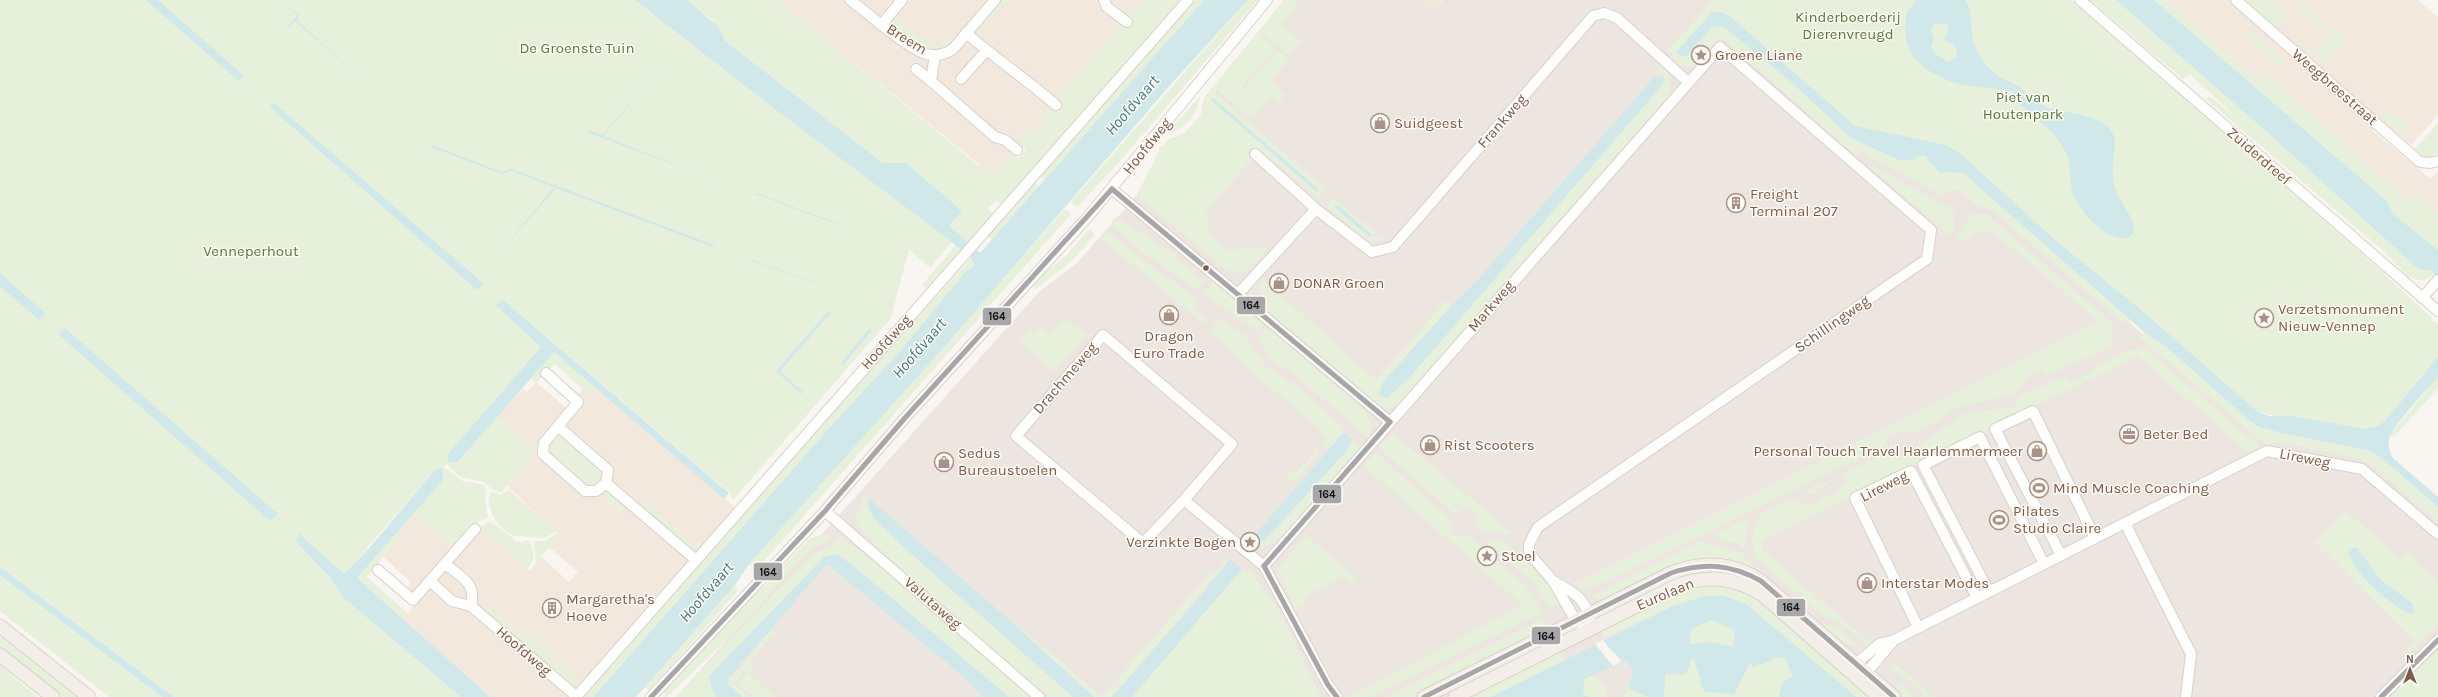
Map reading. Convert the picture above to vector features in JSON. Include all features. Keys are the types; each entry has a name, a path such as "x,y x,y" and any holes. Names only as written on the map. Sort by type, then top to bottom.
{"main road":[{"name":"Eurolaan","path":"1424,697 1680,570 1703,565 1727,566 1751,574 1761,581 1860,670 1879,697"},
{"name":"Eurolaan","path":"1455,697 1678,585 1705,578 1730,580 1763,595 1894,697"},
{"path":"0,626 89,697"},
{"path":"0,655 53,697"}],"street":[{"name":"Breem","path":"850,0 923,53 935,55 950,51 995,0"},
{"path":"882,24 902,0"},
{"path":"1104,0 1107,6 1127,22"},
{"name":"Hoofdweg","path":"430,581 452,601 472,606 576,696 1188,0"},
{"name":"Hoofdweg","path":"651,697 825,511 904,419 1112,189 1267,0"},
{"name":"Zuiderdreef","path":"2080,0 2438,312"},
{"name":"Weegbreestraat","path":"2236,0 2420,162 2430,163 2438,161"},
{"name":"Frankweg","path":"1255,154 1316,209 1372,252 1392,247 1593,16 1604,13 1617,18 1688,82"},
{"path":"966,33 986,51 1027,80 1056,105"},
{"name":"Markweg","path":"1264,566 1720,47"},
{"name":"Schillingweg","path":"1576,621 1553,580 1529,554 1529,544 1538,527 1927,259 1932,230 1720,47"},
{"path":"961,79 986,51"},
{"path":"931,81 935,55"},
{"path":"916,69 995,137 1005,140 1017,150"},
{"path":"1112,189 1390,422"},
{"path":"1238,294 1316,209"},
{"path":"2422,298 2437,281"},
{"name":"Drachmeweg","path":"1103,334 1232,444 1184,500 1143,543 1016,436 1103,334"},
{"path":"546,374 578,402 544,443 543,454 585,491 596,491 606,483 608,470 559,426"},
{"path":"2061,555 1995,429 2033,411 2095,538"},
{"name":"Lireweg","path":"1989,592 1923,465 1980,437 2044,564"},
{"name":"Lireweg","path":"1860,670 1894,640 1918,627 2267,451 2362,469 2438,534"},
{"name":"Lireweg","path":"1918,627 1856,498 1912,471 1976,598"},
{"path":"606,483 696,560"},
{"path":"1184,500 1264,566 1328,685 1338,697"},
{"name":"Valutaweg","path":"825,511 1039,697"},
{"path":"2126,523 2191,654 2186,697"},
{"path":"378,570 413,600 475,529"},
{"path":"445,564 470,584 474,594 472,606"},
{"name":"Schillingweg","path":"1553,580 1580,598 1590,614 1592,628"},
{"path":"1576,621 1592,628"},
{"path":"2381,697 2438,640"},
{"path":"1328,685 1330,697"}],"shaded area":[{"path":"777,0 1155,0 994,176 981,172 977,169 980,165"},
{"path":"1284,0 1419,0 1432,11 1443,0 1713,0 1671,49 1718,28 1883,164 1942,195 1958,188 1975,204 1993,209 2270,440 2359,458 2372,465 2438,521 2438,697 676,697 1040,291 1076,264 1137,195 1160,150 1169,139 1185,133 1201,115 1204,98"},
{"path":"1419,0 1442,0 1432,12"},
{"path":"2166,0 2417,0 2438,17 2438,115 2411,145 2384,122 2373,131 2431,179 2438,172 2438,214 2421,199 2406,199 2267,73 2259,81"},
{"path":"536,382 567,409 583,389 589,395 596,388 735,508 570,697 490,697 402,621 418,601 405,590 411,582 379,553 414,513 454,547 476,523 530,570 541,557 569,582 578,572 549,547 560,535 507,486 536,452 497,417 523,389 527,392"}],"green space":[{"name":"Venneperhout","path":"0,0 635,0 776,110 952,242 930,268 909,249 891,318 733,500 729,492 502,299 496,306 541,347 449,454 449,460 459,462 497,417 537,452 501,492 493,490 484,482 461,477 446,464 444,467 462,481 484,485 488,518 476,523 454,547 414,513 443,480 442,472 434,471 346,572 343,573 298,534 296,542 327,574 344,598 461,697 174,697 0,567"},
{"path":"687,0 777,0 978,165 977,169 980,172 984,168 994,176 1015,153 1018,159 1026,150 1017,144 1029,130 1033,133 1045,120 1041,117 1144,0 1180,0 1001,205 996,201 988,208 993,214 928,288 921,286 962,238 948,226 961,211 906,163 883,163 725,41 713,20"},
{"path":"1002,0 1011,0 1014,2 1006,3 980,31 981,41 975,30"},
{"path":"1195,0 1204,0 1046,180 1040,176"},
{"path":"1248,0 1258,0 1120,161 1077,207 1071,202"},
{"path":"1284,0 1294,0 1299,4 1282,24 1301,41 1288,55 1263,34 1262,37 1275,48 1241,88 1243,89 1278,50 1289,59 1271,81 1285,95 1279,102 1273,97 1275,94 1253,117 1248,114 1247,116 1217,90 1215,93 1326,189 1318,198 1260,149 1206,212 1210,235 1227,250 1270,246 1245,272 1234,273 1224,268 1138,197 1161,146 1184,134 1202,114 1205,97"},
{"name":"Piet van Houtenpark","path":"1713,0 2071,0 2359,251 2433,319 2432,321 2438,324 2438,360 2376,437 2258,412 2082,278 2131,321 2122,322 1994,212 1975,204 1958,188 1942,195 1870,158 1861,150 1856,156 1722,37 1692,66 1681,66 1668,50"},
{"path":"2090,0 2116,0 2269,134 2415,266 2421,270 2430,270 2435,274 2428,279 2421,280 2408,276 2386,253 2206,99 2210,97 2235,116 2190,74 2183,79"},
{"path":"2154,0 2166,0 2259,81 2266,73 2406,199 2421,199 2438,214 2438,250 2393,214 2387,201"},
{"path":"2243,0 2271,0 2288,14 2276,28"},
{"path":"2302,5 2333,31 2325,41 2323,38 2328,32 2302,10 2295,15 2294,14"},
{"path":"892,16 931,45 932,50 922,47 894,26"},
{"path":"2336,29 2349,37 2330,59 2329,58 2323,64 2318,58 2322,53 2327,56 2318,50"},
{"path":"2251,31 2281,59 2285,55 2287,56 2279,66 2246,38"},
{"path":"947,35 952,41 945,48 936,50"},
{"path":"2292,35 2310,52 2320,42 2322,44 2312,56 2290,36"},
{"path":"1652,64 1658,66 1666,72 1670,85 1669,95 1398,404 1393,407 1377,405 1263,307 1259,290 1262,279 1376,380 1446,300 1451,306 1384,381 1664,81 1664,75"},
{"path":"1200,96 1196,110 1189,121 1180,129 1166,135"},
{"path":"2389,111 2410,129 2404,136 2383,118"},
{"path":"2438,123 2438,153 2430,158 2422,156 2415,149"},
{"path":"1872,166 1951,208 1955,214 1953,220 1955,227 1950,236 1871,168"},
{"path":"1035,183 1040,187 995,238 986,237"},
{"path":"1333,197 1375,232 1371,236 1384,237 1381,241 1372,242 1365,239 1326,206"},
{"path":"1065,209 1071,214 757,569 749,564"},
{"path":"1972,213 1987,215 2112,323 2111,346 2046,376 2046,372 2034,370 2012,395 1961,406 1923,429 1916,431 1914,435 1904,430 1889,436 1885,446 1586,591 1574,584 2098,321 1993,232 1980,231 1960,243 1957,239"},
{"path":"1116,217 1178,256 1176,259 1195,271 1193,274 1205,280 1197,290 1142,252 1113,226 1112,221"},
{"path":"1089,229 1095,234 1073,260 1036,289 1034,285 1037,279 1065,257"},
{"path":"1107,231 1155,269 1197,298 1196,312 1207,316 1204,324 1101,239"},
{"path":"971,258 974,266 966,271 901,350 831,426 593,697 581,697 807,440"},
{"path":"1213,281 1265,324 1258,331 1203,294"},
{"path":"1064,318 1086,334 1055,372 1019,342 1029,331 1034,334 1040,326 1049,333"},
{"path":"1220,318 1246,336 1266,366 1300,388 1345,429 1329,449 1323,444 1327,439 1320,433 1322,431 1258,377 1209,331"},
{"path":"1268,327 1366,412 1372,427 1369,439 1295,375 1272,360 1258,337"},
{"path":"2145,333 2165,346 2250,421 2259,427 2367,450 2379,456 2438,507 2438,521 2372,465 2359,458 2281,442 2266,445 2139,337"},
{"path":"2145,348 2261,448 2249,453 2137,356 1766,539 1761,549 1868,641 1873,642 1868,646 1843,625 1820,614 1754,556 1752,538 1760,514 1795,498 1809,506 1826,494 1834,497 1846,480 1842,474 1890,451 1904,456 1965,413 2014,407 2022,395 2063,377 2069,384 2123,352"},
{"path":"554,352 596,388 589,395 555,364 536,383 531,378"},
{"path":"2438,377 2438,388 2394,437 2390,435"},
{"path":"1393,433 1512,533 1508,536 1503,532 1484,532 1474,522 1477,523 1477,517 1470,508 1464,509 1458,503 1455,505 1461,511 1453,513 1381,450 1379,447"},
{"path":"562,435 602,470 602,477 595,485 587,486 550,454 548,448 549,445 553,440"},
{"path":"1352,439 1359,446 1362,443 1364,445 1282,541 1278,539 1262,548 1252,545 1255,540 1264,541 1271,534 1349,448"},
{"path":"1317,449 1320,451 1293,483 1285,477 1292,470 1296,473"},
{"path":"1375,452 1447,516 1455,535 1468,535 1530,590 1542,613 1371,697 1348,697 1523,605 1364,466"},
{"path":"1836,477 1813,494 1807,491"},
{"path":"509,490 556,531 546,537 535,538 515,536 506,531 494,518 490,508 489,496 491,492 500,495"},
{"path":"609,490 612,496 621,504 627,505 620,513 603,497"},
{"path":"864,494 869,498 867,501 871,515 1073,697 1048,697 884,554 853,520 860,511"},
{"path":"645,501 700,549 698,551 689,548 640,506"},
{"path":"2346,511 2401,559 2407,553 2414,554 2417,564 2438,582 2438,624 2406,657 2402,654 2414,641 2314,542"},
{"path":"1744,519 1749,524 1745,536 1747,546 1743,548 1737,543 1721,541 1715,534"},
{"path":"489,521 514,539 514,541 524,543 524,540 530,542 534,558 528,568 480,527"},
{"path":"558,532 560,535 536,563 534,541 546,541"},
{"path":"397,533 401,536 367,577 408,614 403,619 357,578"},
{"path":"822,535 834,535 809,551 731,636 667,697 665,697 664,691 736,610 764,587 810,538"},
{"path":"1306,535 1357,579 1349,583 1343,576 1305,597 1306,604 1296,609 1278,575 1279,567"},
{"path":"839,536 879,565 1031,697 1009,697 824,557 713,692 718,697 676,697 812,554 834,544"},
{"path":"1488,539 1502,540 1544,579 1561,603 1547,607 1536,585 1486,542"},
{"path":"1701,541 1741,553 1816,621 1839,629 1859,647 1845,644 1725,560 1604,599 1592,596"},
{"path":"1228,556 1230,559 1121,687 1115,681 1212,570 1215,572"},
{"path":"1242,569 1248,573 1250,570 1281,614 1321,697 1132,697"},
{"path":"0,575 162,697 109,697 0,611"},
{"path":"735,585 738,591 650,690 644,687"},
{"path":"1731,585 1770,607 1806,635 1875,697 1856,697 1746,604 1705,596 1670,607 1605,638 1601,632 1567,648 1687,586"},
{"path":"490,606 513,626 508,633 507,628 492,614 486,613"},
{"path":"1541,620 1550,625 1535,637 1417,697 1387,697"},
{"path":"1711,620 1735,630 1733,647 1712,642 1689,644 1691,629"},
{"path":"523,627 577,674 575,676 521,629"},
{"path":"1022,628 1101,696 1113,684 1118,690 1112,697 1094,697 1020,630"},
{"path":"771,630 777,635 775,638 772,636 750,663 750,667 754,670 749,674 775,697 753,697 738,684 747,673 739,667"},
{"path":"519,631 580,685 578,688 568,685 514,637"},
{"path":"0,633 80,697 62,697 0,648"},
{"path":"1559,648 1565,660 1491,697 1462,697"},
{"path":"2438,650 2438,697 2391,697"},
{"path":"1773,657 1785,658 1793,677 1783,684 1779,697 1664,697 1665,675 1674,675 1690,666 1691,658 1694,659 1703,689 1734,694 1751,662 1753,666"},
{"path":"1895,663 1933,697 1923,697 1920,690 1891,667"},
{"path":"0,665 38,697 0,697"},
{"path":"737,670 743,674 736,682 733,680 731,682 749,697 742,697 727,684 729,678"},
{"path":"1593,675 1607,688 1607,697 1589,697 1583,694 1584,679"},
{"path":"1901,683 1914,697 1899,697 1893,692"},
{"path":"1628,688 1648,697 1624,697"}],"water":[{"path":"146,0 158,0 244,76 240,82"},
{"path":"279,0 299,15 296,20 362,79 295,21 284,31 297,15"},
{"name":"Hoofdvaart","path":"635,0 687,0 718,26 725,41 883,163 906,163 962,211 949,226 980,253 1204,0 1248,0 1172,83 946,345 749,564 735,585 636,697 593,697 831,426 901,350 966,271 974,266 971,258 948,239 776,110"},
{"path":"1916,0 1965,0 1968,4 1970,12 1973,40 1983,60 1994,73 2020,87 2040,104 2052,109 2083,115 2103,123 2110,128 2115,141 2113,171 2114,184 2118,196 2133,225 2134,231 2130,237 2114,237 2097,226 2083,212 2072,191 2068,160 2063,147 2053,133 2019,103 2011,91 1964,85 1946,80 1926,69 1914,58 1906,43 1905,27 1907,10 1909,10","holes":["1936,23 1948,25 1948,34 1944,40 1953,44 1957,50 1956,57 1949,62 1935,54 1931,47 1934,38 1931,30"]},
{"path":"2116,0 2154,0 2387,201 2393,214 2438,250 2438,277 2430,270 2421,270 2415,266 2269,134"},
{"path":"1712,12 1721,12 1731,17 1855,126 1946,145 1961,154 2055,240 2146,314 2258,412 2269,416 2292,416 2365,429 2378,426 2385,421 2438,357 2438,377 2398,423 2390,436 2389,445 2392,457 2438,497 2438,507 2379,456 2367,450 2282,433 2259,427 2250,421 2165,346 2145,333 1963,173 1939,172 1925,156 1918,156 1914,160 1899,160 1851,138 1790,81 1724,27 1713,26 1685,57 1680,56 1676,52"},
{"path":"665,63 603,136 715,180 587,132 588,130 602,135"},
{"path":"1663,76 1664,81 1658,90 1410,377 1388,398 1384,398 1379,394 1384,381 1451,306 1480,277 1654,77"},
{"path":"272,103 274,103 484,284 477,290 270,107"},
{"path":"432,145 502,172 512,169 714,245 713,247 556,188 494,259 554,187 512,171 502,174 431,147"},
{"path":"756,193 842,225 842,226 755,194"},
{"path":"750,260 814,282 815,283"},
{"path":"0,273 45,313 39,320 0,286"},
{"path":"502,299 729,493 724,499 554,352 458,462 448,462 448,454 541,347 496,306"},
{"path":"65,328 278,514 270,521 59,335"},
{"path":"1344,432 1352,439 1349,448 1264,541 1255,540 1253,537"},
{"path":"442,468 443,480 357,578 490,697 461,697 344,598 327,574 296,542 298,533 343,573 346,572 372,545 434,471"},
{"path":"870,499 1005,616 1094,697 1073,697 910,553 873,517 867,501"},
{"path":"2353,548 2357,548 2381,580 2413,604 2414,613 2410,614 2404,611 2372,586 2358,570 2348,553"},
{"path":"837,554 856,568 1009,697 984,697 959,673 827,564 729,678 728,684 742,697 718,697 713,692 709,676 824,557"},
{"path":"1230,559 1242,569 1132,697 1112,697 1200,597"},
{"path":"0,567 174,697 162,697 0,575"},
{"path":"1705,596 1723,596 1746,604 1856,697 1779,697 1783,682 1793,676 1785,658 1773,657 1771,661 1753,667 1750,662 1734,694 1704,692 1694,659 1691,658 1688,670 1683,675 1667,673 1665,675 1664,697 1648,697 1628,688 1633,671 1627,660 1584,679 1583,694 1589,697 1491,697 1671,607","holes":["1711,620 1735,630 1733,647 1712,642 1689,644 1691,629"]}],"pier":[{"path":"1603,640 1622,661 1613,666 1595,644"}],"waterway":[{"path":"1213,100 1317,190"},
{"path":"1336,206 1370,235"},
{"path":"801,392 778,371 829,313"},
{"path":"843,363 870,330"}],"transit line":[{"name":"164","path":"1112,189 1390,422"},
{"name":"164","path":"651,697 825,511 904,419 1112,189"},
{"name":"164","path":"1264,566 1390,422"},
{"name":"164","path":"1264,566 1328,685 1337,697"},
{"name":"164","path":"1424,697 1671,573 1683,569 1706,566 1728,568 1750,575 1761,581 1894,697"},
{"name":"164","path":"2381,697 2438,640"}],"place":[{"name":"Groene Liane","path":"1701,55"},
{"name":"Suidgeest","path":"1380,123"},
{"name":"Freight Terminal 207","path":"1736,203"},
{"name":"DONAR Groen","path":"1279,283"},
{"name":"Dragon Euro Trade","path":"1169,315"},
{"name":"Verzetsmonument Nieuw-Vennep","path":"2264,318"},
{"name":"Beter Bed","path":"2129,434"},
{"name":"Rist Scooters","path":"1430,445"},
{"name":"Personal Touch Travel Haarlemmermeer","path":"2037,451"},
{"name":"Sedus Bureaustoelen","path":"944,462"},
{"name":"Mind Muscle Coaching","path":"2039,488"},
{"name":"Pilates Studio Claire","path":"1999,520"},
{"name":"Verzinkte Bogen","path":"1250,542"},
{"name":"Stoel","path":"1487,556"},
{"name":"Interstar Modes","path":"1867,583"},
{"name":"Margaretha's Hoeve","path":"552,608"}],"park label":[{"name":"Kinderboerderij Dierenvreugd","path":"1848,26"},
{"name":"De Groenste Tuin","path":"577,48"}]}
